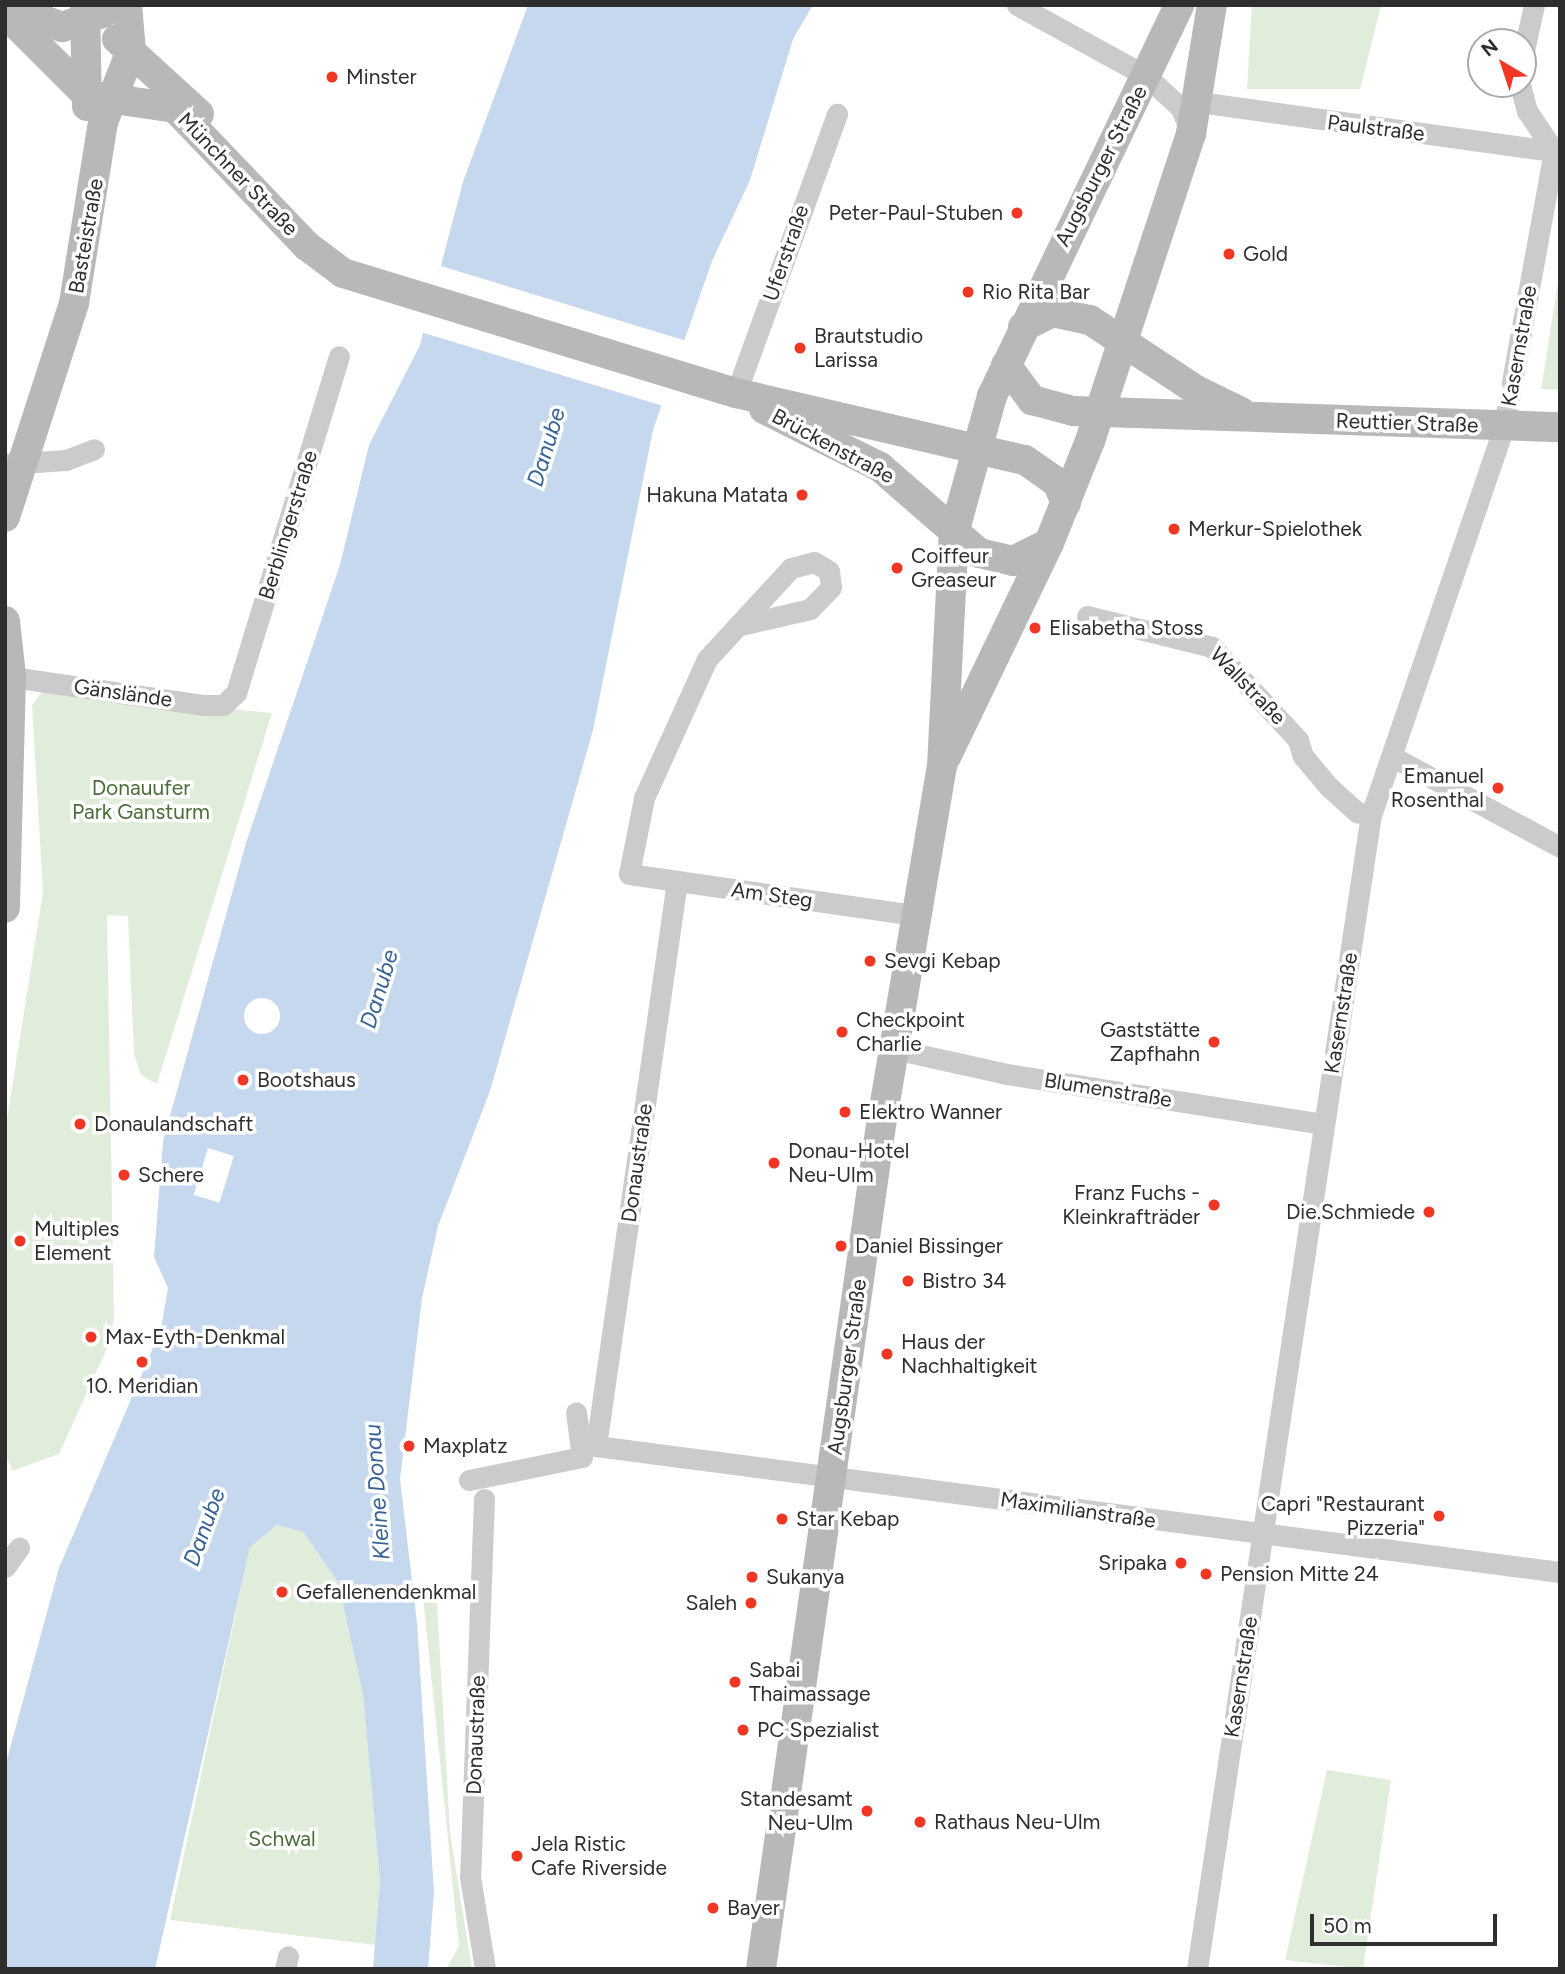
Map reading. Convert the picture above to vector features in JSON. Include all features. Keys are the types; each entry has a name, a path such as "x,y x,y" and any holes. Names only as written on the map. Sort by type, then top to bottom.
{"street":[{"path":"6,5 62,27 90,11"},
{"name":"Basteistraße","path":"99,99 131,51 127,5"},
{"path":"1017,5 1146,76 1181,108 1191,134"},
{"name":"Augsburger Straße","path":"1023,327 1179,5"},
{"path":"1124,342 1076,315 1052,312 1023,327 1006,365 975,452 954,533 979,553 1013,561 1049,543 1124,342 1191,134 1199,102 1212,5"},
{"path":"1529,28 1534,5"},
{"name":"Münchner Straße","path":"90,11 379,286"},
{"name":"Basteistraße","path":"5,517 10,462 74,303 103,122 90,11"},
{"path":"5,13 99,99"},
{"path":"1524,98 1527,111 1553,151"},
{"name":"Münchner Straße","path":"99,99 175,108 307,246 343,273 379,286"},
{"name":"Paulstraße","path":"1199,102 1553,151"},
{"name":"Uferstraße","path":"726,390 837,114"},
{"name":"Kasernstraße","path":"1197,1969 1265,1534 1371,815 1504,426 1553,151"},
{"name":"Brückenstraße","path":"379,286 726,390 975,452"},
{"name":"Reuttier Straße","path":"1124,342 1196,390 1254,418"},
{"name":"Berblingerstraße","path":"236,693 339,356"},
{"path":"1006,365 1032,400 1099,413"},
{"name":"Brückenstraße","path":"726,390 880,467 954,533"},
{"name":"Reuttier Straße","path":"1099,413 1560,426"},
{"path":"10,462 66,460 94,449"},
{"path":"975,452 1042,467 1066,503"},
{"name":"Augsburger Straße","path":"761,1969 894,1049 942,767 954,533"},
{"name":"Augsburger Straße","path":"942,767 1049,543"},
{"name":"Wallstraße","path":"1087,616 1212,647 1298,740 1329,787 1357,811 1371,815"},
{"path":"5,621 8,676 5,908"},
{"name":"Am Steg","path":"741,625 707,659 659,760 629,874 915,915"},
{"name":"Gänslände","path":"8,676 204,705 223,705 236,693"},
{"path":"1393,757 1560,847"},
{"name":"Donaustraße","path":"596,1446 677,881"},
{"name":"Blumenstraße","path":"894,1049 1007,1074 1324,1124"},
{"name":"Donaustraße","path":"485,1969 470,1877 480,1488 582,1457 576,1412"},
{"name":"Maximilianstraße","path":"596,1446 832,1474 1560,1572"},
{"path":"5,1567 19,1548"}],"green space":[{"path":"1252,5 1381,5 1360,89 1247,89"},
{"path":"1560,270 1560,390 1541,389"},
{"name":"Donauufer Park Gansturm","path":"44,690 272,713 157,1084 141,1075 134,1054 128,916 107,915 114,1319 108,1346 59,1454 12,1471 5,1451 5,1132 43,892 32,705"},
{"name":"Schwal","path":"277,1525 303,1532 338,1582 363,1695 380,1882 376,1945 170,1920 250,1546"},
{"path":"423,1597 437,1603 450,1833 472,1969 446,1969 459,1946"},
{"path":"1327,1770 1391,1780 1363,1969 1285,1960"}],"water":[{"path":"528,5 813,5 793,39 750,180 712,261 653,430 593,730 490,1091 438,1226 422,1298 400,1479 417,1623 434,1892 428,1969 373,1969 380,1882 363,1695 338,1582 303,1532 277,1525 250,1547 155,1969 5,1969 5,1767 59,1568 161,1329 168,1288 154,1257 163,1141 246,843 340,565 369,445 420,345 463,182"}],"pier":[{"path":"441,266 686,341 666,407 421,332"},
{"path":"262,998 275,1003 280,1016 275,1029 262,1034 249,1029 244,1016 249,1003"},
{"path":"208,1148 234,1156 219,1203 194,1195"}],"place":[{"name":"Minster","path":"332,77"},
{"name":"Peter-Paul-Stuben","path":"1017,213"},
{"name":"Gold","path":"1229,254"},
{"name":"Rio Rita Bar","path":"968,292"},
{"name":"Brautstudio Larissa","path":"800,348"},
{"name":"Hakuna Matata","path":"802,495"},
{"name":"Merkur-Spielothek","path":"1174,529"},
{"name":"Coiffeur Greaseur","path":"897,568"},
{"name":"Elisabetha Stoss","path":"1035,628"},
{"name":"Emanuel Rosenthal","path":"1498,788"},
{"name":"Sevgi Kebap","path":"870,961"},
{"name":"Checkpoint Charlie","path":"842,1032"},
{"name":"Gaststätte Zapfhahn","path":"1214,1042"},
{"name":"Bootshaus","path":"243,1080"},
{"name":"Elektro Wanner","path":"845,1112"},
{"name":"Donaulandschaft","path":"80,1124"},
{"name":"Donau-Hotel Neu-Ulm","path":"774,1163"},
{"name":"Schere","path":"124,1175"},
{"name":"Franz Fuchs - Kleinkrafträder","path":"1214,1205"},
{"name":"Die.Schmiede","path":"1429,1212"},
{"name":"Multiples Element","path":"20,1241"},
{"name":"Daniel Bissinger","path":"841,1246"},
{"name":"Bistro 34","path":"908,1281"},
{"name":"Max-Eyth-Denkmal","path":"91,1337"},
{"name":"Haus der Nachhaltigkeit","path":"887,1354"},
{"name":"10. Meridian","path":"142,1362"},
{"name":"Maxplatz","path":"409,1446"},
{"name":"Capri \"Restaurant Pizzeria\"","path":"1439,1516"},
{"name":"Star Kebap","path":"782,1519"},
{"name":"Sripaka","path":"1181,1563"},
{"name":"Pension Mitte 24","path":"1206,1574"},
{"name":"Sukanya","path":"752,1577"},
{"name":"Gefallenendenkmal","path":"282,1592"},
{"name":"Saleh","path":"751,1603"},
{"name":"Sabai Thaimassage","path":"735,1682"},
{"name":"PC Spezialist","path":"743,1730"},
{"name":"Standesamt Neu-Ulm","path":"867,1811"},
{"name":"Rathaus Neu-Ulm","path":"920,1822"},
{"name":"Jela Ristic Cafe Riverside","path":"517,1856"},
{"name":"Bayer","path":"713,1908"}],"water label":[{"name":"Danube","path":"546,447"},
{"name":"Danube","path":"379,989"},
{"name":"Kleine Donau","path":"377,1492"},
{"name":"Danube","path":"204,1527"}]}
